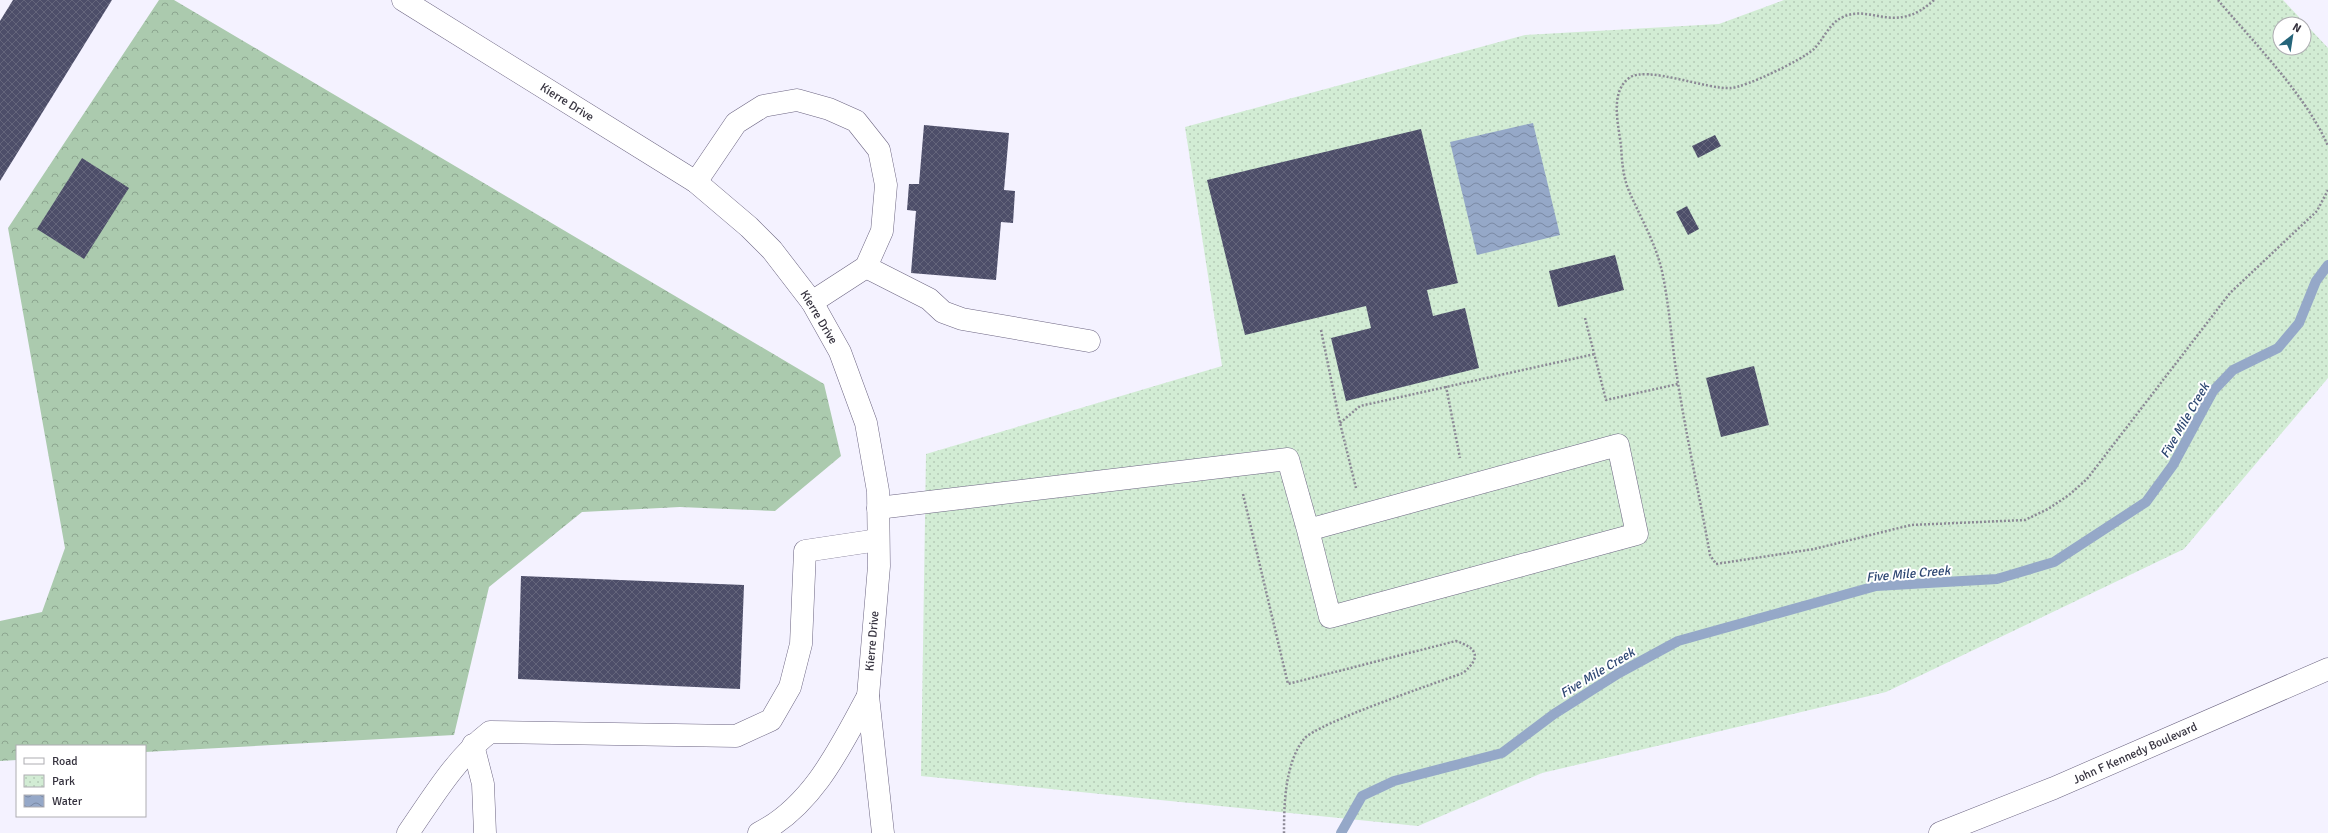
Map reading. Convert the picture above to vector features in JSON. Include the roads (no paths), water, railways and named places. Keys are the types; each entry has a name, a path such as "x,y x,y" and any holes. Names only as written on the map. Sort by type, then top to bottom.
{"street":[{"name":"Kierre Drive","path":"403,0 696,182 749,227 772,250 812,302 840,352 866,423 878,491 879,566 868,696 883,833"},
{"path":"696,182 736,123 762,106 797,100 829,109 856,121 879,150 886,185 882,231 866,268 812,302"},
{"path":"866,268 929,299 943,312 962,319 1089,342"},
{"path":"878,508 1288,459 1330,617 1637,534 1618,445 1308,530"},
{"path":"408,833 448,774 473,745 490,732 736,736 771,720 790,687 801,644 805,551 878,540"},
{"name":"John F Kennedy Boulevard","path":"1940,833 2054,788 2328,668"},
{"path":"759,833 797,804 813,788 840,748 868,696"},
{"path":"473,745 483,784 485,833"}],"water":[{"path":"1533,123 1560,235 1477,255 1450,142"}],"waterway":[{"name":"Five Mile Creek","path":"1341,833 1362,796 1394,781 1502,753 1554,714 1619,673 1678,641 1876,586 1997,579 2054,562 2146,502 2173,465 2213,391 2233,370 2278,348 2299,323 2316,281 2328,265"}]}
